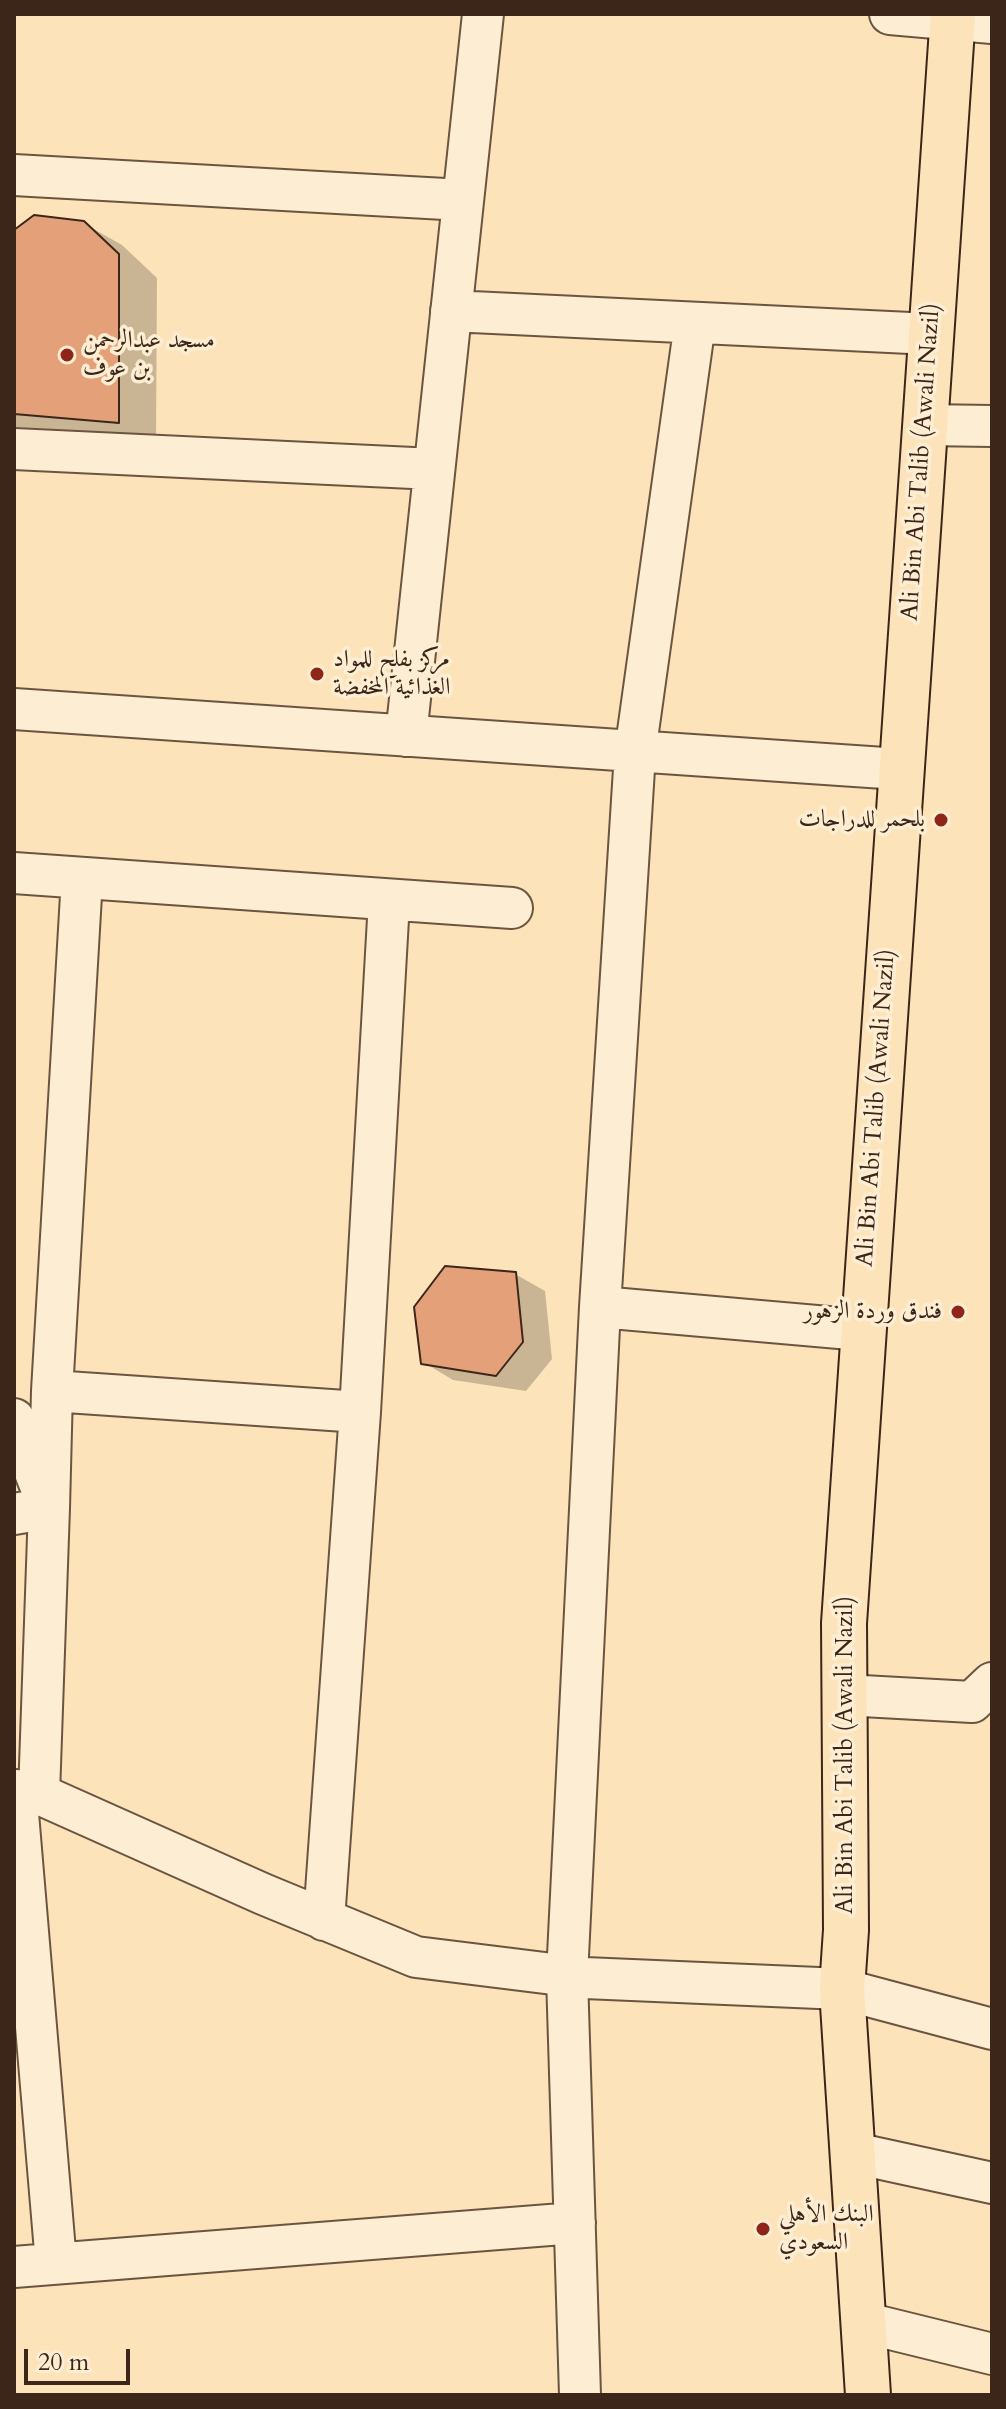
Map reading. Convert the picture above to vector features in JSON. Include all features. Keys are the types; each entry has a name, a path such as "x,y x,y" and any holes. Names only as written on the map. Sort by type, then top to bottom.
{"main road":[{"name":"Ali Bin Abi Talib (Awali Nazil)","path":"868,2395 866,2323 842,1989 846,1930 844,1623 924,425 931,334 966,19"}],"street":[{"path":"406,736 483,14"},
{"path":"890,14 966,19"},
{"path":"14,175 463,200"},
{"path":"451,311 931,334"},
{"path":"580,2395 567,1976 600,1307 635,753 695,323"},
{"path":"924,425 992,426"},
{"path":"14,449 434,469"},
{"path":"14,709 899,769"},
{"path":"14,873 512,908"},
{"path":"56,2263 23,1791 31,1511 52,1391 82,878"},
{"path":"324,1920 360,1412 389,901"},
{"path":"600,1307 862,1330"},
{"path":"52,1391 360,1412"},
{"path":"14,1419 31,1511"},
{"path":"844,1695 972,1702 992,1683"},
{"path":"23,1791 416,1957 567,1976 842,1989 992,2029"},
{"path":"854,2153 992,2183"},
{"path":"14,2267 575,2223"},
{"path":"866,2323 992,2354"}],"building":[{"name":"مسجد عبدالرحمن بن عوف","path":"34,215 84,221 119,254 119,423 14,414 14,230"},
{"path":"445,1266 516,1272 523,1342 496,1376 421,1364 414,1307"}],"place":[{"name":"مسجد عبدالرحمن بن عوف","path":"67,355"},
{"name":"مركز بفلح للمواد الغذائية المخفضة","path":"317,674"},
{"name":"بلحمر للدراجات","path":"941,820"},
{"name":"فندق وردة الزهور","path":"958,1312"},
{"name":"البنك الأهلي السعودي","path":"763,2229"}]}
